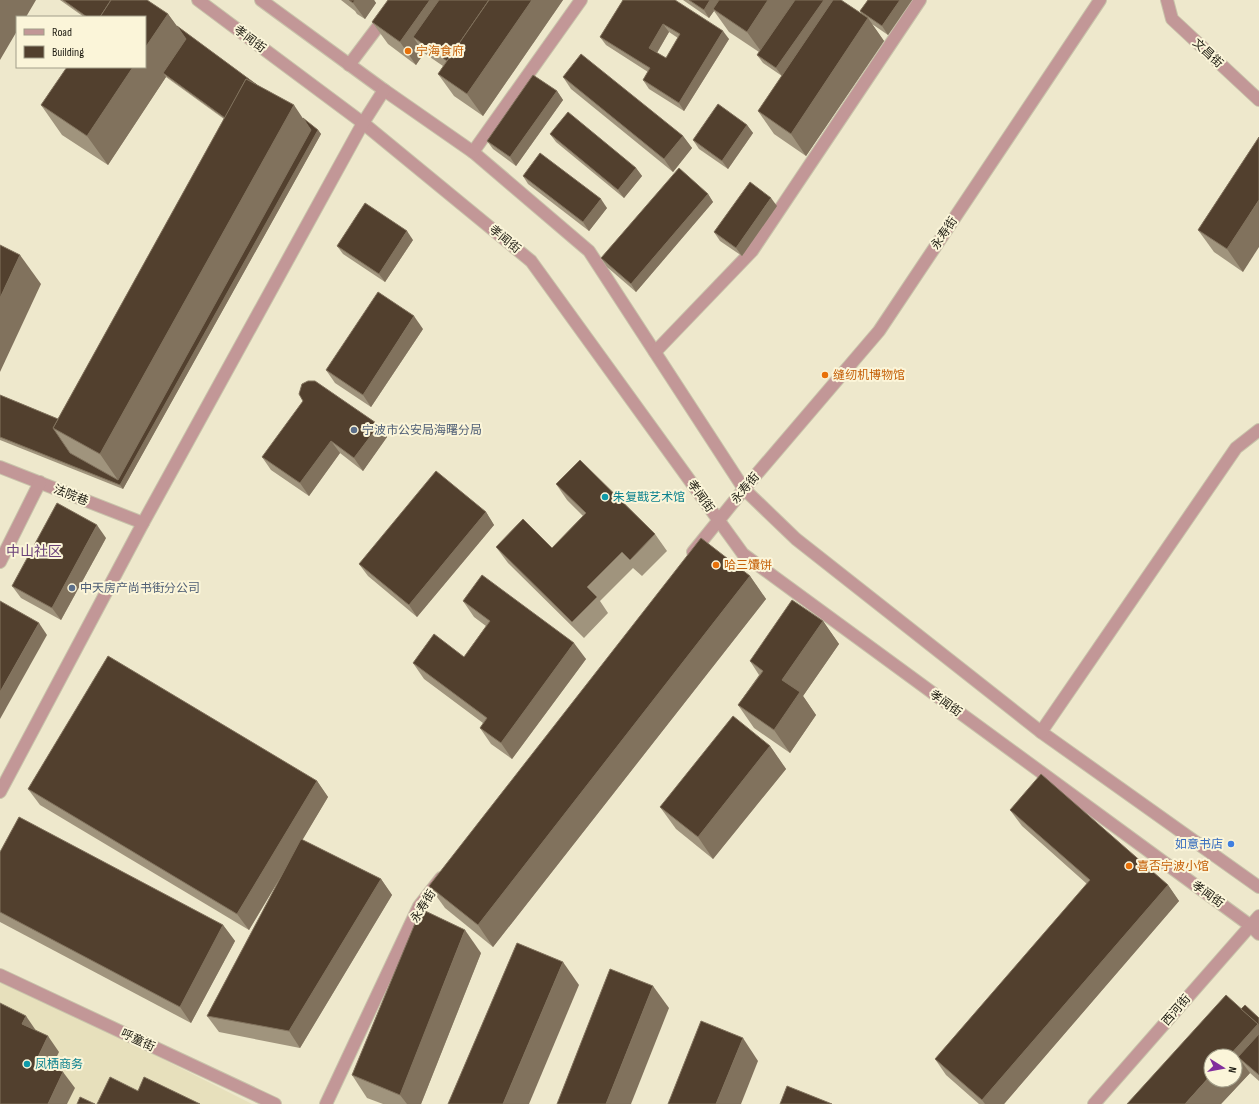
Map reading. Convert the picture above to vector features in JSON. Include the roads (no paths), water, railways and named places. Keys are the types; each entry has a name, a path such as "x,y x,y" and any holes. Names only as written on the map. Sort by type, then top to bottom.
{"street":[{"name":"孝闻街","path":"198,0 363,123 531,261 743,554 1255,930"},
{"path":"261,0 349,65 473,152 589,251 744,489 796,539 1041,732 1259,887"},
{"path":"349,65 398,0"},
{"path":"473,152 581,0"},
{"path":"655,352 752,251 920,0"},
{"name":"永寿街","path":"684,564 718,520 879,331 1100,0"},
{"name":"文昌街","path":"1167,0 1172,19 1259,100"},
{"path":"0,792 143,523 363,123 384,90"},
{"path":"1041,732 1236,448 1259,430"},
{"name":"法院巷","path":"0,467 143,523"},
{"path":"0,562 40,482"},
{"name":"永寿街","path":"326,1104 420,906 448,869"},
{"name":"西河街","path":"1094,1104 1255,930 1259,916"},
{"name":"呼童街","path":"0,975 275,1104"}],"place":[{"name":"宁海食府","path":"408,51"},
{"name":"缝纫机博物馆","path":"825,375"},
{"name":"宁波市公安局海曙分局","path":"354,430"},
{"name":"朱复戡艺术馆","path":"605,497"},
{"name":"哈三馕饼","path":"716,565"},
{"name":"中天房产尚书街分公司","path":"72,588"},
{"name":"如意书店","path":"1231,844"},
{"name":"喜否宁波小馆","path":"1129,866"},
{"name":"凤栖商务","path":"27,1064"}],"district":[{"name":"中山社区","path":"34,551"}]}
